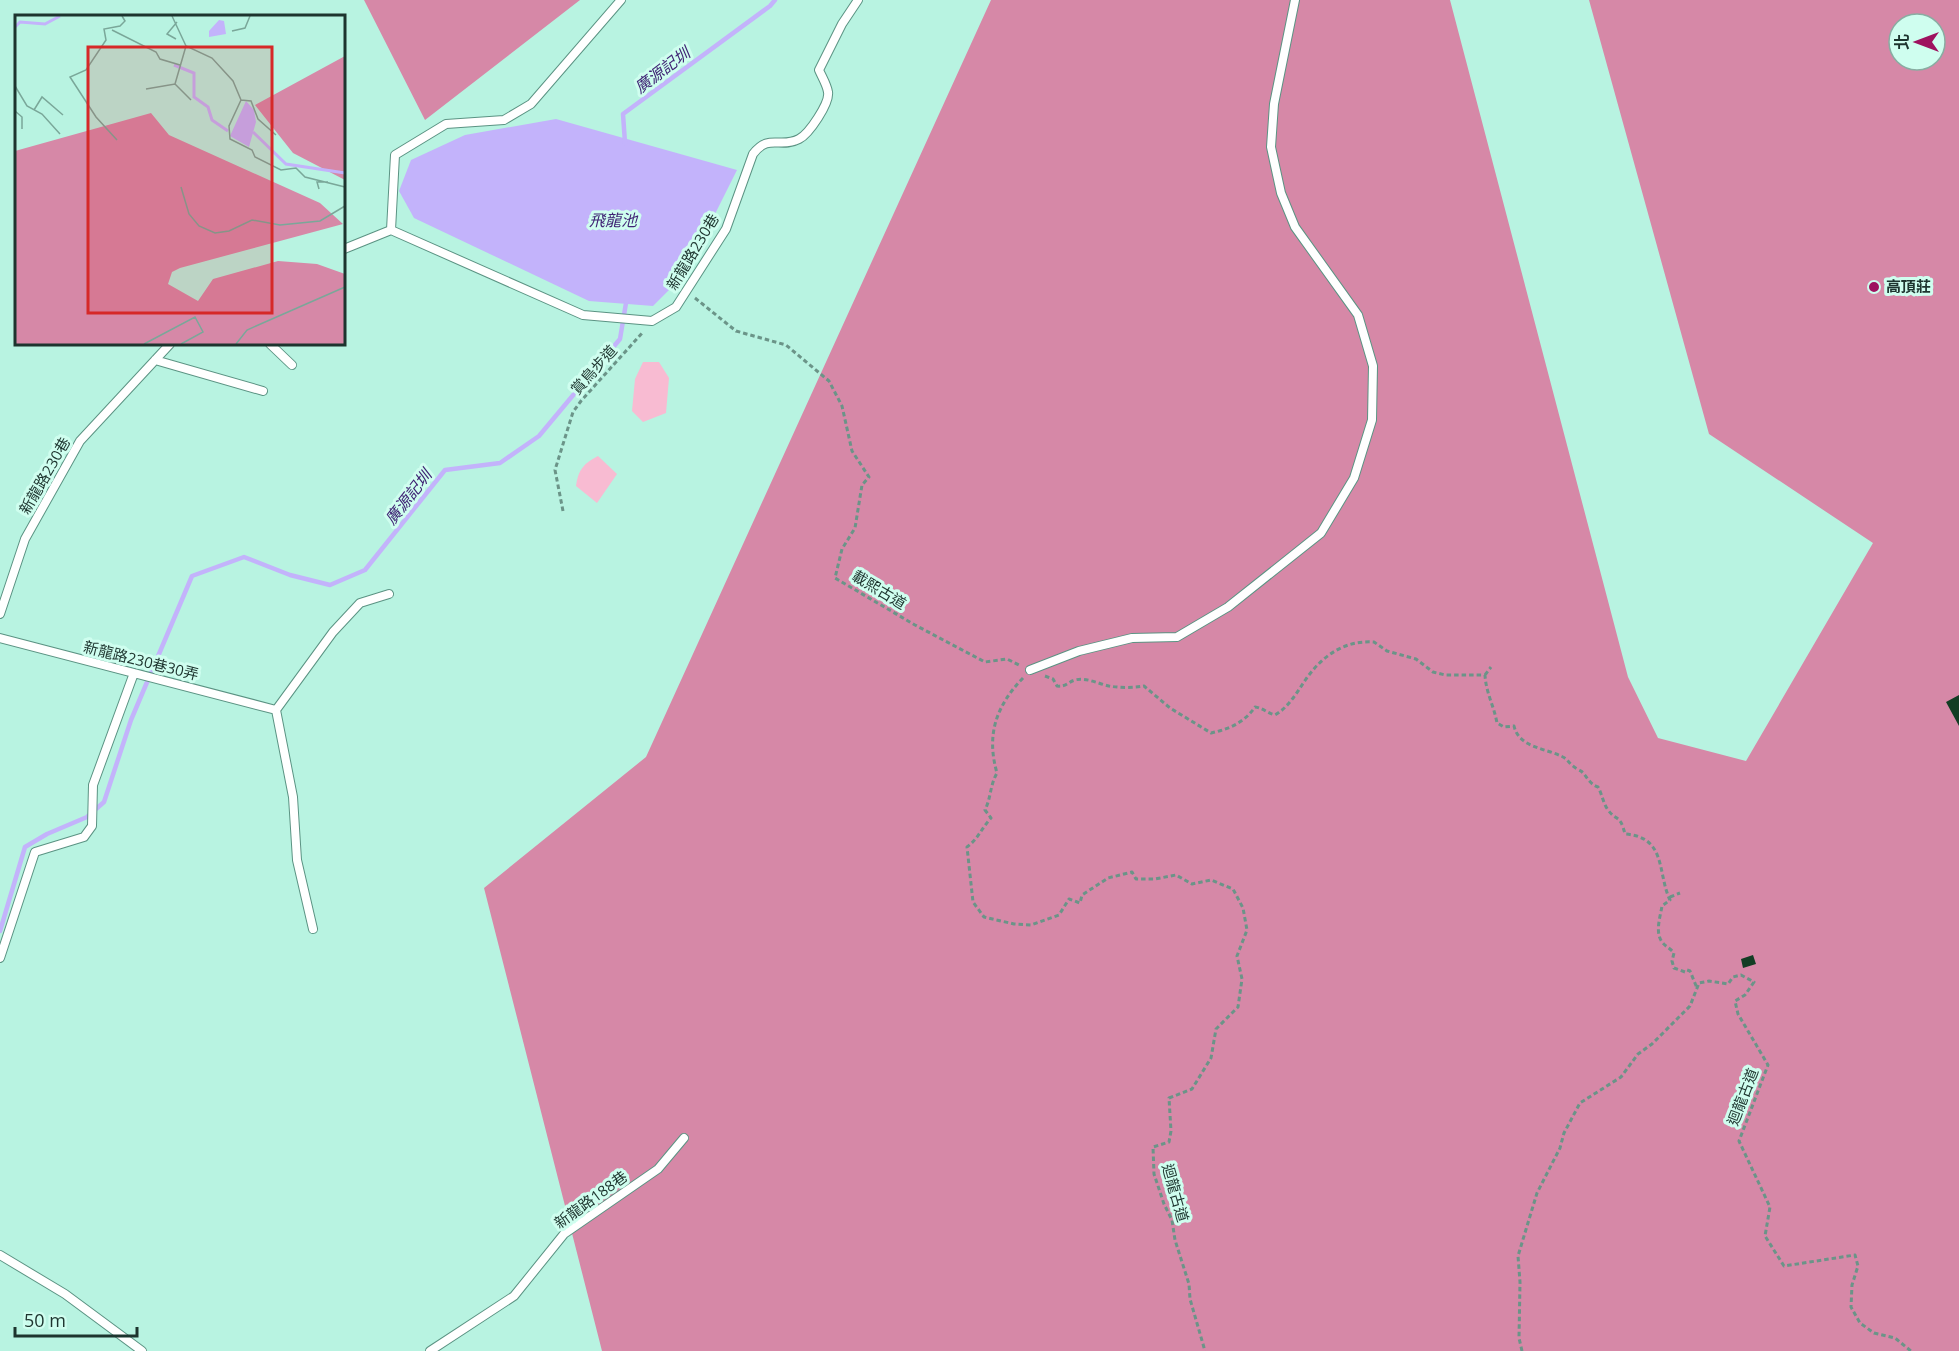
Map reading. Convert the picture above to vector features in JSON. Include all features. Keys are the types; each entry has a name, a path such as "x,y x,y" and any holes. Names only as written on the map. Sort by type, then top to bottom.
{"lane":[{"path":"391,230 395,155 446,124 504,120 531,104 621,0"},
{"name":"新龍路230巷","path":"652,321 676,307 726,229 753,154 760,145 771,141 787,143 800,139 813,126 828,97 819,70 842,24 858,0"},
{"path":"1030,670 1079,651 1132,638 1177,637 1228,607 1321,533 1354,478 1372,420 1373,366 1358,315 1295,227 1281,193 1271,147 1274,104 1295,0"},
{"path":"345,249 391,230 583,315 652,321"},
{"name":"新龍路230巷","path":"0,614 25,539 80,441 169,345"},
{"path":"271,345 292,364"},
{"path":"155,360 262,391"},
{"path":"313,929 297,860 293,797 276,710 333,632 360,603 389,594"},
{"name":"新龍路230巷30弄","path":"0,638 276,710"},
{"path":"0,958 35,852 84,837 92,826 93,785 138,674"},
{"name":"新龍路188巷","path":"430,1351 514,1296 564,1234 658,1169 684,1138"},
{"path":"0,1255 65,1294 142,1351"}],"path":[{"name":"載熙古道","path":"686,291 736,331 786,345 829,381 842,406 852,451 868,477 862,485 855,528 842,549 836,578 915,626 985,662 1007,659 1030,670"},
{"name":"賞鳥步道","path":"563,511 555,470 573,412 652,321"},
{"path":"1030,670 1053,680 1057,686 1064,687 1076,680 1101,683 1107,686 1133,688 1144,686 1170,708 1211,733 1227,730 1238,724 1255,707 1275,715 1280,712 1293,699 1314,669 1337,648 1353,644 1374,642 1387,651 1416,659 1433,672 1485,675"},
{"path":"1491,667 1485,675 1485,685 1497,723 1504,727 1514,726 1515,734 1521,739 1542,751 1561,756 1598,787 1610,813 1620,819 1625,834 1645,839 1656,852 1667,894 1670,897"},
{"name":"迴龍古道","path":"1030,670 1010,692 998,712 992,749 997,773 985,810 991,818 979,831 976,840 967,847 973,902 984,917 1014,924 1031,925 1059,915 1070,899 1080,903 1082,895 1108,878 1132,872 1136,879 1155,879 1176,874 1192,884 1211,880 1233,889 1244,908 1247,930 1237,956 1242,979 1238,1007 1216,1029 1211,1058 1192,1089 1169,1098 1171,1131 1169,1142 1153,1147 1154,1174 1172,1220 1175,1240 1189,1284 1190,1299 1205,1351"},
{"path":"1522,1351 1519,1338 1518,1256 1537,1193 1560,1148 1564,1133 1580,1103 1621,1077 1638,1054 1652,1044 1690,1006 1697,988 1690,971 1685,972 1674,968 1672,961 1674,953 1664,945 1658,934 1662,906 1670,900 1670,897 1680,893"},
{"name":"迴龍古道","path":"1697,988 1699,983 1709,981 1728,984 1733,977 1741,975 1754,982 1745,995 1735,1002 1738,1014 1768,1065 1739,1141 1770,1207 1765,1236 1784,1266 1855,1255 1858,1266 1852,1286 1851,1307 1860,1323 1874,1333 1896,1338 1911,1351"}],"shaded area":[{"path":"364,0 580,0 425,120"},
{"path":"991,0 1450,0 1628,677 1658,738 1746,761 1873,543 1709,434 1589,0 1959,0 1959,1351 602,1351 484,888 646,757"},
{"path":"643,362 659,362 669,378 666,413 643,422 632,411 635,379"},
{"path":"598,456 617,474 597,503 576,486 582,468"}],"water":[{"name":"飛龍池","path":"556,119 737,170 685,274 653,306 589,301 414,218 399,191 411,160 465,135"}],"building":[{"path":"1959,695 1959,726 1946,702"},
{"path":"1753,955 1756,964 1743,968 1741,959"}],"waterway":[{"name":"廣源記圳","path":"625,143 623,114 770,6 775,0"},
{"name":"廣源記圳","path":"0,931 25,847 47,834 87,817 104,802 131,720 192,576 244,557 290,575 330,585 365,570 445,470 500,463 539,436 620,339 627,297"}],"place":[{"name":"高頂莊","path":"1874,287"}]}
